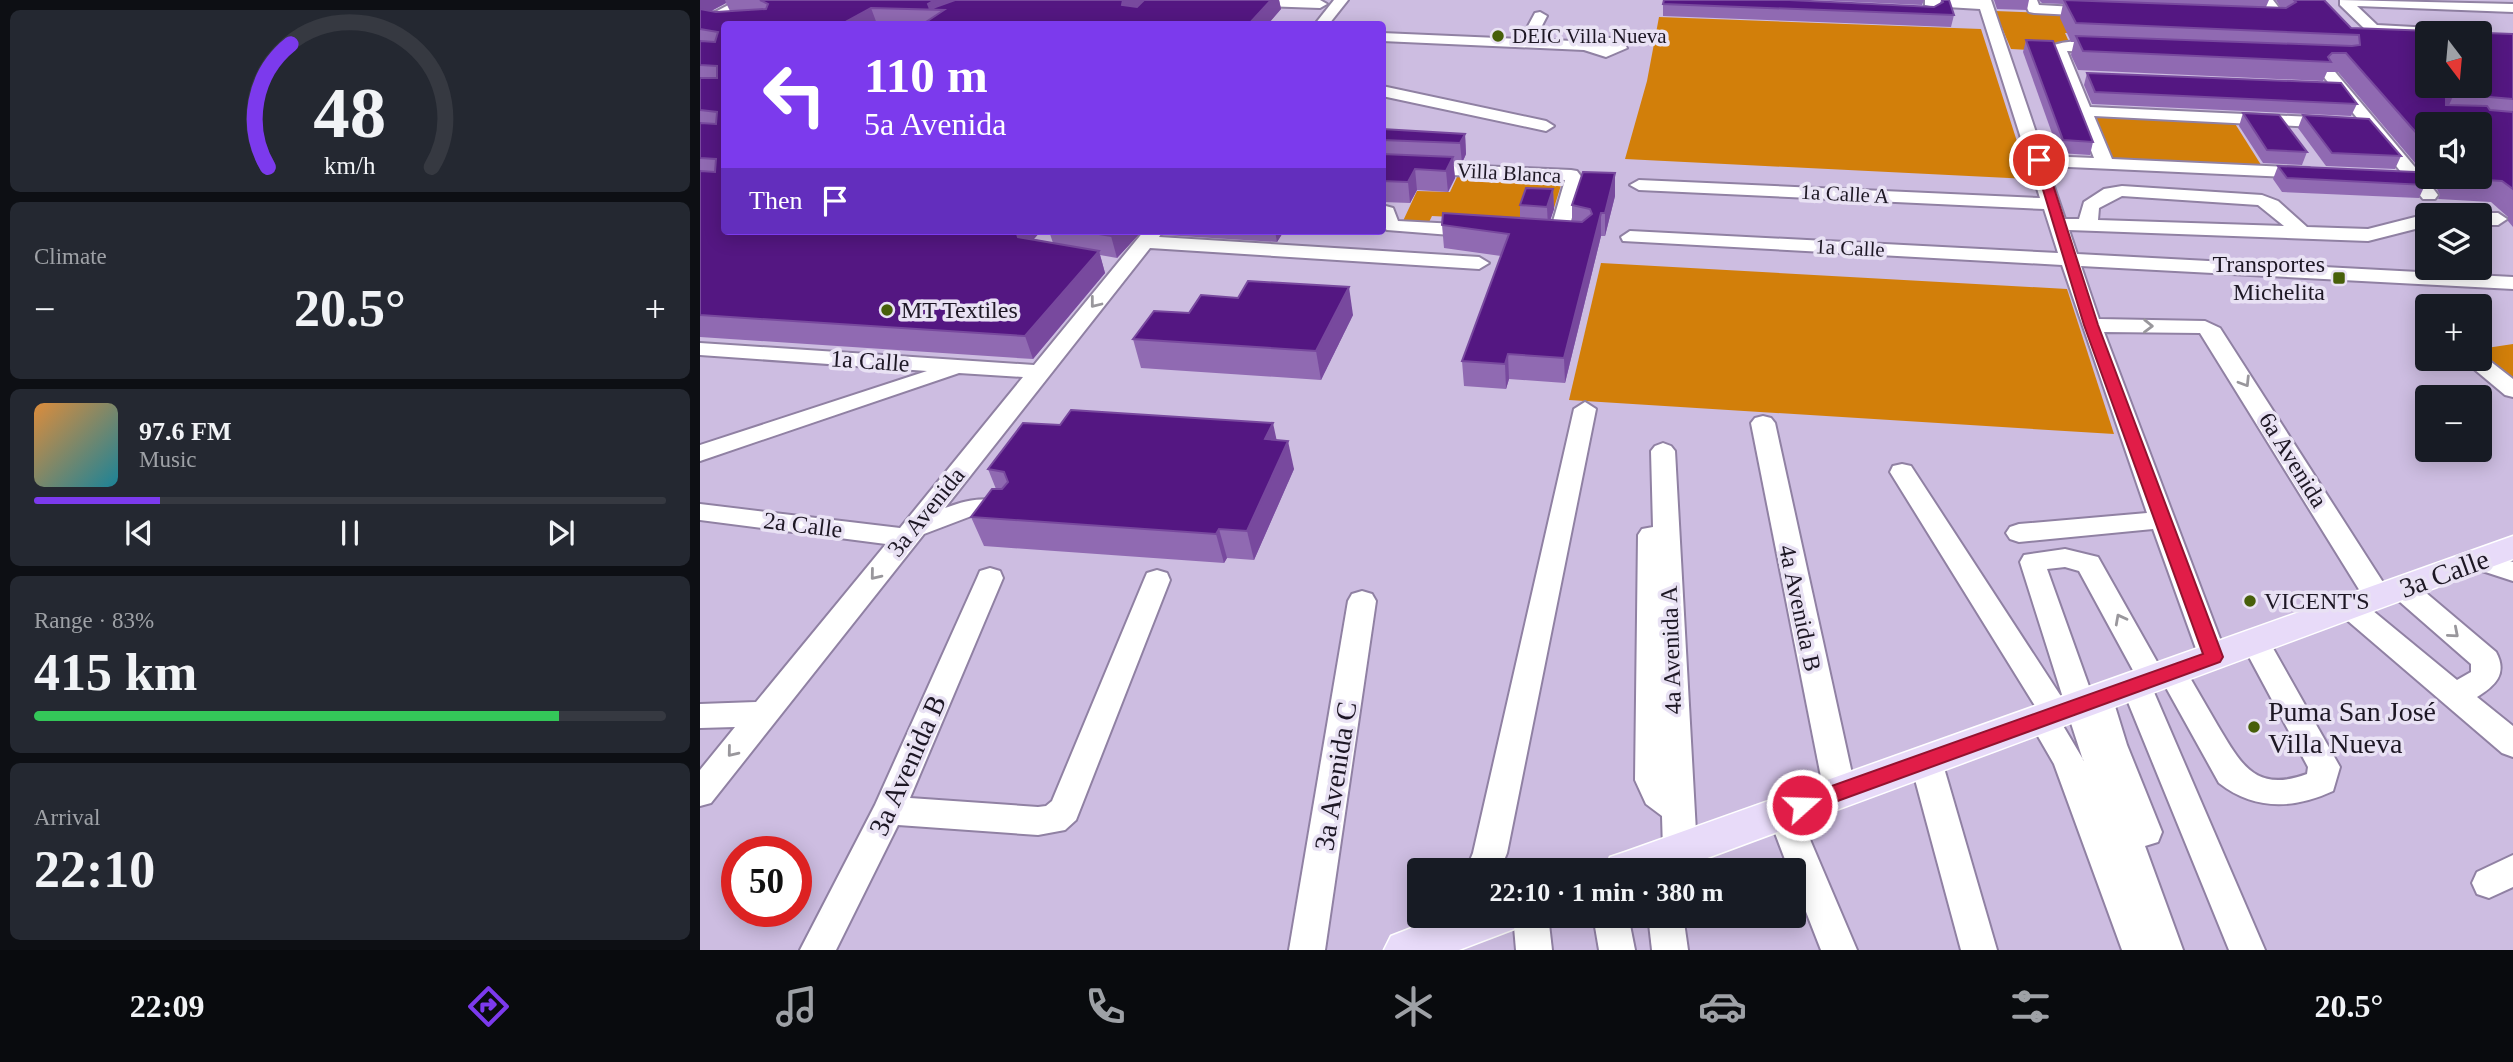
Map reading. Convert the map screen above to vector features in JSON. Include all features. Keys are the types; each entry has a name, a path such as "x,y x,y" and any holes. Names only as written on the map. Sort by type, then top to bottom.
{"main road":[{"name":"3a Calle","path":"1663,858 2513,547"},
{"path":"1406,950 1457,928"}],"street":[{"path":"703,23 748,0"},
{"path":"1208,0 1320,4"},
{"path":"1325,21 1341,0"},
{"path":"2250,19 2280,18 2266,0"},
{"path":"1928,8 1985,2 2091,325 2213,657"},
{"path":"2415,31 2370,27 2345,2 2513,8"},
{"path":"2034,5 2104,13"},
{"path":"1526,43 1540,16"},
{"path":"1305,19 1318,21"},
{"path":"703,23 721,23"},
{"path":"1386,37 1482,47 1526,43 1590,46"},
{"path":"2105,164 2083,111 2076,78 2058,47 2127,49"},
{"path":"2335,58 2308,57 2340,89 2415,178"},
{"path":"2313,88 2340,89"},
{"path":"1386,92 1546,125"},
{"path":"2083,111 2370,124"},
{"path":"2039,160 2327,174 2300,147 2281,120"},
{"name":"Villa Blanca","path":"1386,167 1571,176 1574,179 1551,235 1581,237"},
{"path":"2388,177 2415,178"},
{"name":"1a Calle A","path":"1639,185 2051,204"},
{"path":"2424,189 2429,195"},
{"path":"2088,224 2090,206 2110,193 2122,191 2262,200 2272,205 2302,233"},
{"path":"1386,212 1389,223 1396,226 1490,232"},
{"path":"2057,224 2375,234 2415,223"},
{"path":"1149,237 1479,263"},
{"name":"3a Avenida","path":"700,793 1041,372 1110,267 1149,237"},
{"name":"1a Calle","path":"1630,237 2513,283"},
{"name":"6a Avenida","path":"2091,325 2205,327 2213,332 2377,598 2455,695 2513,744"},
{"name":"1a Calle","path":"700,349 1041,372"},
{"path":"700,453 960,367"},
{"path":"2488,371 2513,390"},
{"path":"1487,858 1585,409"},
{"name":"4a Avenida B","path":"1763,423 1840,792"},
{"name":"4a Avenida A","path":"1655,858 1678,808 1657,451"},
{"path":"1902,472 2070,709 2095,754 2165,950"},
{"path":"908,533 972,507 1005,509"},
{"name":"2a Calle","path":"700,512 908,533"},
{"path":"2019,533 2162,520"},
{"path":"2140,950 2068,761 2070,709 2032,565 2040,559 2065,558 2089,564 2153,679 2230,774 2244,786 2260,792 2306,790 2322,782 2324,767 2255,642"},
{"path":"2479,559 2513,572"},
{"name":"3a Avenida B","path":"818,950 889,810 990,578"},
{"path":"889,810 1038,821 1053,820 1065,810 1157,580"},
{"path":"2377,598 2486,660 2485,678 2455,695"},
{"name":"3a Avenida C","path":"1307,950 1362,601"},
{"path":"2153,679 2247,950"},
{"path":"2070,709 2112,745 2146,832"},
{"path":"700,716 763,714"},
{"path":"1926,761 1979,950"},
{"path":"1783,812 1839,950"},
{"path":"1532,928 1534,950"},
{"path":"1613,928 1617,950"},
{"path":"1667,928 1671,950"}],"shaded area":[{"path":"1995,11 2325,24 2342,44 2065,33 2070,44 2048,44 2051,51 2011,49"},
{"path":"1659,17 1981,29 2029,179 1625,159 1647,81"},
{"path":"2094,116 2234,122 2263,168 2113,160"},
{"path":"1457,177 1562,182 1554,208 1525,206 1518,227 1512,220 1432,216 1429,222 1403,221 1417,191 1450,192"},
{"path":"1601,263 2067,289 2114,434 1569,400"},
{"path":"2513,344 2513,381 2492,366 2492,347"}],"building":[{"name":"MT Textiles","path":"760,0 935,0 928,4 930,9 955,0 1123,0 1122,5 1137,7 1144,0 1271,0 1252,21 928,21 944,10 871,8 847,21 721,21 721,235 1017,235 1099,251 1025,336 700,315 700,171 715,172 716,159 700,158 700,123 716,124 717,112 700,110 700,78 717,78 717,66 700,65 700,41 715,42 718,32 700,29 700,9 716,12 766,9 768,4"},
{"path":"1664,0 1789,0 1934,7 1943,2 1942,0 1949,0 1954,15 1663,4"},
{"path":"2064,0 2286,8 2296,2 2294,0 2324,0 2351,28 2415,30 2415,98 2446,98 2446,105 2487,106 2490,110 2513,112 2513,189 2502,181 2492,180 2492,112 2415,112 2415,131 2346,53 2332,53 2328,57 2331,62 2083,51 2076,36 2352,46 2360,45 2359,35 2076,23"},
{"path":"2492,33 2513,34 2513,99 2492,97"},
{"path":"2026,40 2053,41 2093,142 2063,140"},
{"path":"2087,73 2341,83 2357,104 2095,92"},
{"path":"2243,113 2279,115 2307,152 2267,150"},
{"path":"2303,115 2369,119 2401,156 2332,153"},
{"path":"1386,129 1465,134 1460,143 1386,140"},
{"path":"1386,154 1453,157 1446,171 1415,169 1408,182 1386,181"},
{"path":"2278,166 2415,172 2415,184 2287,178"},
{"path":"1583,172 1615,173 1605,213 1601,213 1564,358 1508,354 1505,364 1462,361 1509,234 1442,225 1443,213 1582,222 1592,214 1590,209 1572,205"},
{"path":"1526,188 1553,189 1547,207 1520,205"},
{"path":"1248,281 1349,287 1316,351 1133,339 1154,311 1189,313 1201,295 1238,298"},
{"path":"1071,410 1273,423 1265,439 1288,441 1247,531 1219,529 1216,534 971,517 992,489 1002,489 1008,482 1004,472 988,469 1023,423 1060,425"}],"place":[{"name":"DEIC Villa Nueva","path":"1498,36"},
{"name":"Transportes Michelita","path":"2339,278"},
{"name":"MT Textiles","path":"887,310"},
{"name":"VICENT'S","path":"2250,601"},
{"name":"Puma San José Villa Nueva","path":"2254,727"}],"route":[{"path":"1802,805 2213,657 2091,325 2039,160"}]}
